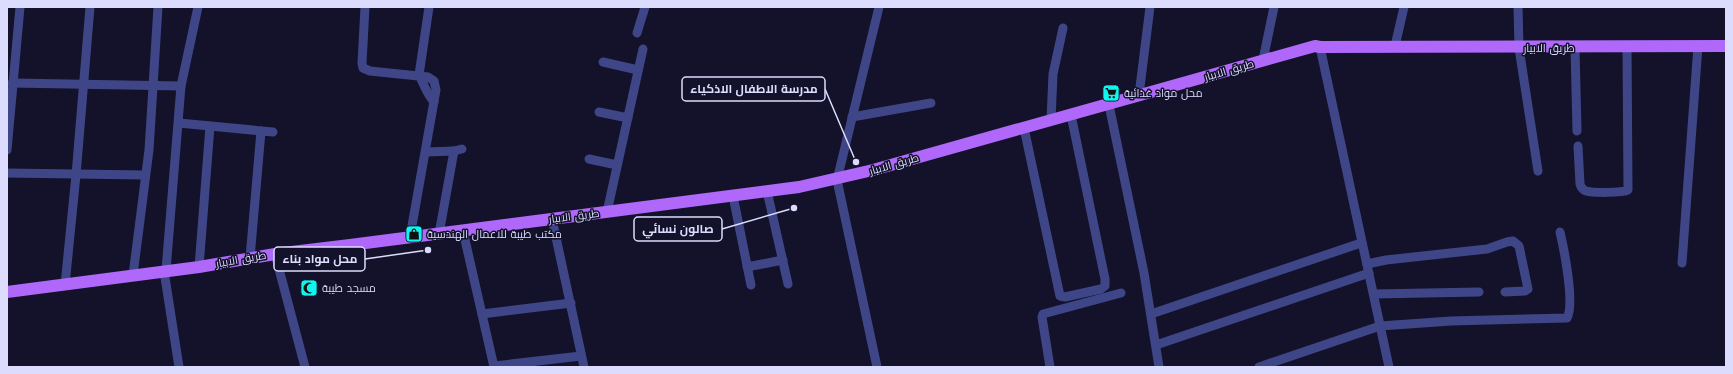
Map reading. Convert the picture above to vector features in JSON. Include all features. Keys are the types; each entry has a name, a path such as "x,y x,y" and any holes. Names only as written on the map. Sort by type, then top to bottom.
{"main road":[{"name":"طريق الابيار","path":"7,292 165,271 275,254 733,196 837,180 1315,46 1575,48 1627,46 1726,46"}],"street":[{"path":"7,150 20,7"},
{"path":"65,285 90,7"},
{"path":"133,275 149,150 158,7"},
{"path":"179,367 165,271 181,86 198,7"},
{"path":"365,7 363,68 370,71 428,77 434,81 436,90 410,237"},
{"path":"419,75 429,7"},
{"path":"638,33 644,7"},
{"path":"877,367 837,180 879,7"},
{"path":"1139,95 1150,7"},
{"path":"1263,60 1274,7"},
{"path":"1395,46 1404,7"},
{"path":"1518,7 1519,48 1538,171"},
{"path":"1051,120 1054,74 1062,28"},
{"path":"1578,146 1580,184 1583,189 1588,192 1621,192 1628,190 1627,46"},
{"path":"1682,263 1698,46"},
{"path":"1320,47 1361,243 1374,294 1389,367"},
{"path":"1575,48 1577,131"},
{"path":"607,212 643,49"},
{"path":"603,62 638,70"},
{"path":"12,83 181,86"},
{"path":"852,117 931,103"},
{"path":"1109,104 1151,314 1160,367"},
{"path":"599,112 628,118"},
{"path":"1024,128 1060,296 1065,297 1101,289 1105,285 1105,279 1071,115"},
{"path":"179,123 273,132"},
{"path":"199,266 210,126"},
{"path":"250,258 261,131"},
{"path":"426,152 458,150 438,234"},
{"path":"589,159 617,165"},
{"path":"7,173 145,175"},
{"path":"767,191 788,284"},
{"path":"733,196 751,285"},
{"path":"552,219 584,367"},
{"path":"463,231 494,366 582,356"},
{"path":"1259,367 1380,326 1451,321 1567,318 1569,312 1568,278 1560,232"},
{"path":"1156,345 1368,269 1386,260 1487,249 1513,241 1519,246 1528,289 1525,291 1505,292"},
{"path":"1151,314 1361,243"},
{"path":"275,254 305,367"},
{"path":"747,267 783,260"},
{"path":"1374,294 1480,292"},
{"path":"1050,367 1042,317 1043,314 1121,293"},
{"path":"482,314 571,304"}],"place":[{"name":"محل مواد غذائية","path":"1111,93"},
{"name":"مدرسة الاطفال الاذكياء","path":"856,162"},
{"name":"صالون نسائي","path":"794,208"},
{"name":"مكتب طيبة للاعمال الهندسية","path":"414,234"},
{"name":"محل مواد بناء","path":"428,250"},
{"name":"مسجد طيبة","path":"309,288"}]}
